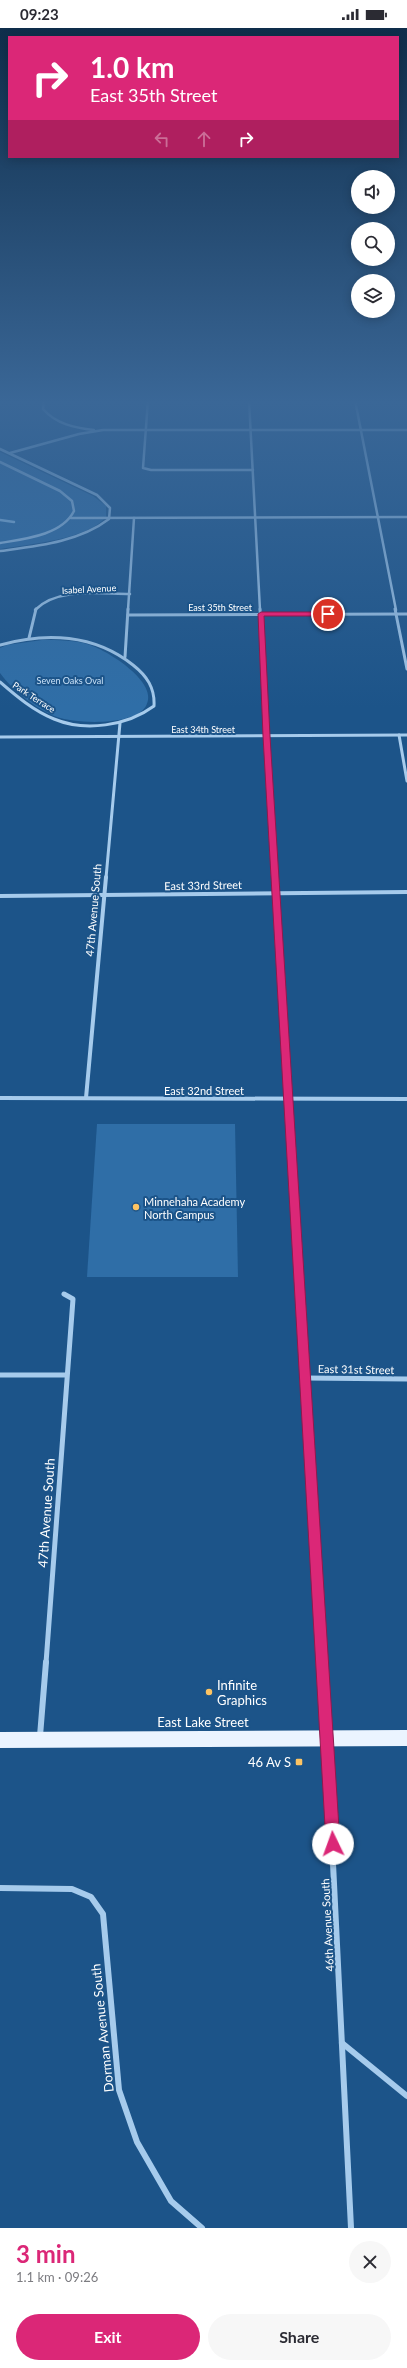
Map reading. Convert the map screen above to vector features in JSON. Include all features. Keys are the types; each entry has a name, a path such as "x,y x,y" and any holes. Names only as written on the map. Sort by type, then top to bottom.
{"main road":[{"name":"East Lake Street","path":"0,1740 327,1737 407,1738"}],"street":[{"path":"0,543 47,533 60,526 73,515 74,505 72,503"},
{"path":"106,503 110,506 111,518"},
{"name":"46th Avenue South","path":"255,503 275,893 289,1099 327,1737 351,2228"},
{"path":"374,503 407,669"},
{"path":"71,518 407,517"},
{"path":"0,551 72,538 102,525 111,518"},
{"path":"125,657 134,518"},
{"name":"Isabel Avenue","path":"29,638 35,609 48,600 74,595 130,594"},
{"name":"East 35th Street","path":"128,615 407,614"},
{"name":"Park Terrace","path":"0,645 29,638 56,637 84,640 125,657 151,683 155,700 154,706 144,715 120,723 79,724 55,719 23,701 0,682"},
{"name":"47th Avenue South","path":"86,1098 120,723"},
{"path":"399,735 407,781"},
{"name":"East 34th Street","path":"0,737 407,735"},
{"name":"East 33rd Street","path":"0,896 407,892"},
{"name":"East 32nd Street","path":"0,1098 407,1099"},
{"name":"47th Avenue South","path":"40,1739 66,1375 73,1299 64,1294"},
{"path":"0,1375 66,1375"},
{"name":"East 31st Street","path":"306,1378 407,1379"},
{"name":"Dorman Avenue South","path":"0,1888 72,1889 91,1897 103,1914 119,2090 137,2142 171,2201 202,2228"},
{"path":"342,2042 407,2096"}],"green space":[{"path":"0,503 102,503 106,506 106,517 97,525 85,531 56,540 0,549"},
{"name":"Seven Oaks Oval","path":"42,640 78,642 98,648 108,654 130,669 139,678 146,688 148,697 146,706 140,713 130,717 104,722 91,722 57,717 33,704 18,693 0,673 0,648 7,645"},
{"path":"97,1124 235,1124 238,1277 87,1277"}],"waterway":[{"path":"0,520 14,522"}],"place":[{"name":"Minnehaha Academy North Campus","path":"136,1207"},
{"name":"Infinite Graphics","path":"209,1692"},
{"name":"46 Av S","path":"299,1762"}],"route":[{"path":"328,614 261,614 266,736 276,888 275,893 278,917 301,1286 333,1844"}]}
